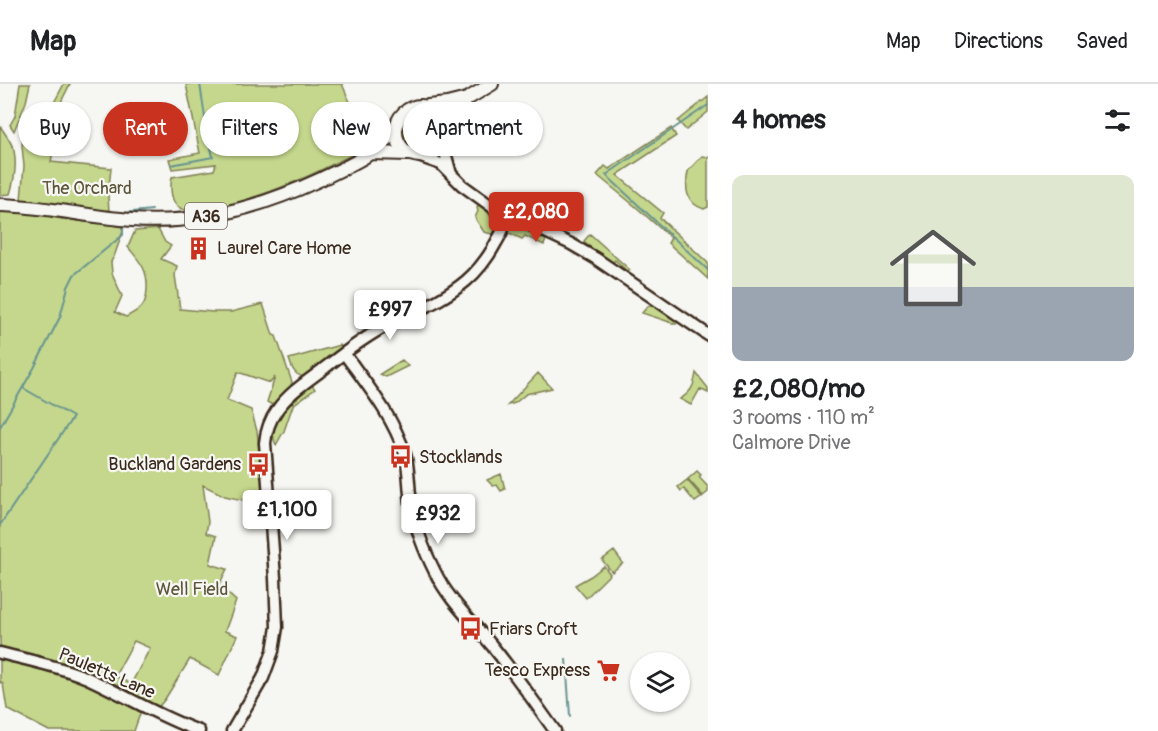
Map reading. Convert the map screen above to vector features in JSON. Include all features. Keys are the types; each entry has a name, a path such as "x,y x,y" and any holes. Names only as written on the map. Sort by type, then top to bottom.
{"main road":[{"path":"455,102 467,99 492,84"},
{"path":"403,112 395,131 398,142 403,148"},
{"name":"A36","path":"391,135 395,131"},
{"name":"A36","path":"0,205 34,207 133,220 167,221 195,218 235,210 287,194 365,156"}],"street":[{"path":"232,731 263,678 273,651 277,627 265,453 266,434 276,411 288,397 344,353 379,330 435,302 467,280 481,267 505,226 506,218 501,211 471,192 441,164 417,156"},
{"path":"446,156 451,174"},
{"path":"506,218 522,221 588,254 708,335"},
{"path":"344,353 395,429 407,464 409,493 415,522 438,579 460,610 507,664 555,731"},
{"name":"Pauletts Lane","path":"0,653 84,677 199,731"}],"green space":[{"path":"20,84 30,84 26,102 18,102 18,121 14,131 10,125 15,116"},
{"name":"The Orchard","path":"64,84 70,84 62,102 54,102"},
{"path":"186,84 342,84 350,102 311,102 311,156 349,156 295,182 241,202 225,206 200,206 189,210 184,210 175,204 171,190 172,177 214,170 216,164 172,169 169,159 200,153"},
{"path":"708,97 708,112 686,130 678,121"},
{"path":"0,126 12,144 15,162 10,194 0,195"},
{"path":"671,128 676,136 617,175 663,213 660,218 708,263 708,279 668,243 671,238 597,175 605,166 609,169"},
{"name":"The Orchard","path":"23,156 52,156 51,162 111,168 109,212 21,200"},
{"path":"702,156 708,157 708,207 704,209 693,203 687,189 688,171"},
{"path":"479,203 487,209 497,225 496,231 492,234 484,232 475,218"},
{"name":"Well Field","path":"16,210 62,219 121,226 123,231 111,262 112,273 122,296 115,312 126,317 142,307 147,289 145,271 128,247 135,231 158,229 165,242 171,246 161,259 177,266 175,275 180,309 231,312 263,304 292,382 290,389 274,406 267,402 275,377 270,383 238,372 227,400 251,410 257,431 265,505 225,496 203,485 208,522 206,533 216,536 210,564 227,569 219,585 236,601 225,631 237,636 219,675 190,659 152,715 141,711 134,731 49,731 7,709 3,684 0,683 0,660 5,648 0,646 0,211","holes":["134,641 150,648 131,684 115,676"]},
{"path":"511,224 546,240 544,245 525,236 522,239 507,232"},
{"path":"590,234 630,270 628,272 615,260 610,265 584,241"},
{"path":"654,304 678,321 676,324 642,313 648,306"},
{"path":"340,345 342,349 304,377 298,375 292,368 289,359"},
{"path":"402,360 408,366 386,377 380,374"},
{"path":"538,373 552,388 526,394 515,403 508,405"},
{"path":"696,373 708,388 708,393 700,389 691,405 680,399 692,388"},
{"path":"312,385 315,389 293,405 284,431 276,445 273,436 278,419 290,404"},
{"path":"697,471 708,487 708,492 703,496 688,479"},
{"path":"501,474 505,489 501,491 497,485 493,486 487,480"},
{"path":"687,480 702,497 695,502 684,489 681,491 678,487"},
{"path":"614,551 623,563 612,572 602,560"},
{"path":"604,566 610,574 586,598 575,585"}],"waterway":[{"path":"171,165 213,157 200,84"},
{"path":"708,105 606,175 708,270"},
{"path":"123,213 152,210"},
{"path":"0,427 60,317 68,287 74,275 123,235 123,225"},
{"path":"0,525 73,417 23,388"},
{"path":"566,659 570,716"}],"place":[{"name":"Laurel Care Home","path":"199,248"},
{"name":"Stocklands","path":"401,457"},
{"name":"Buckland Gardens","path":"259,464"},
{"name":"Friars Croft","path":"471,629"},
{"name":"Tesco Express","path":"608,670"}]}
